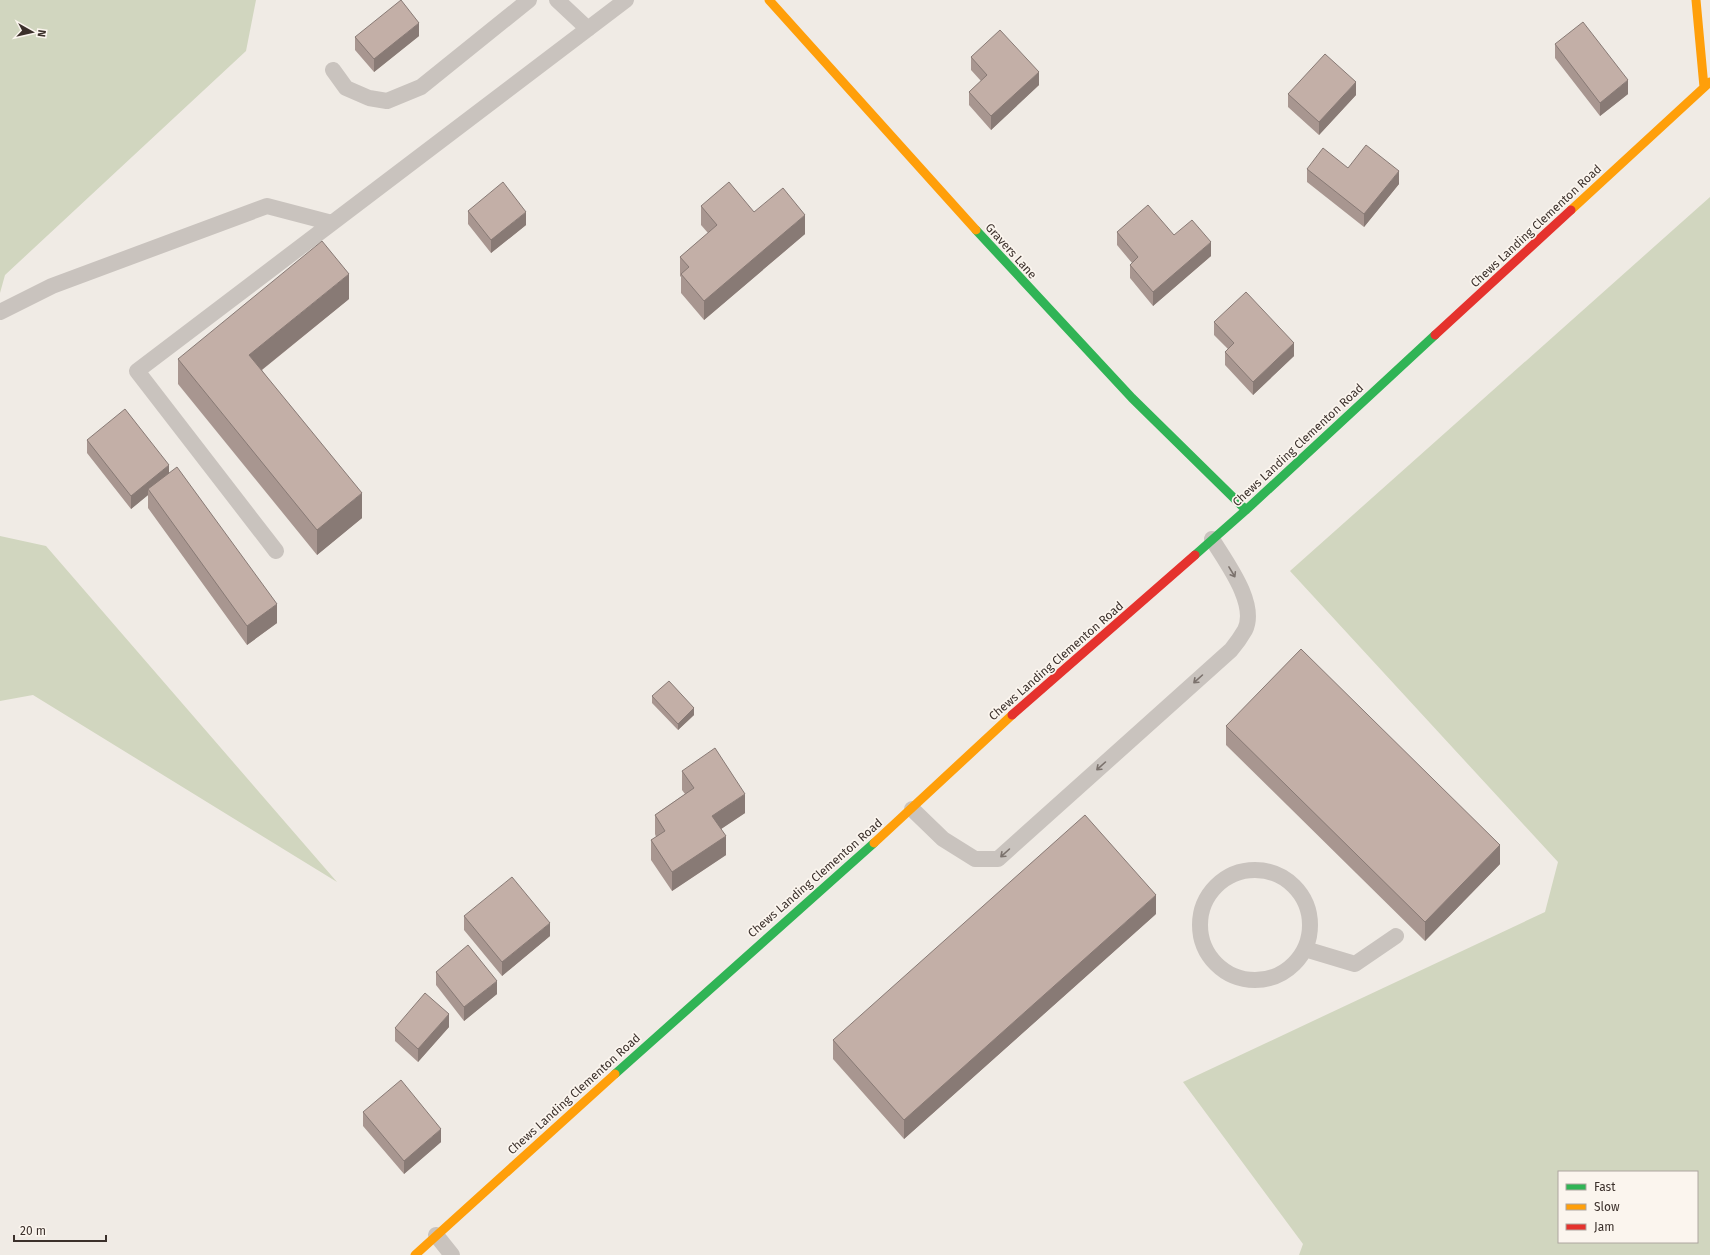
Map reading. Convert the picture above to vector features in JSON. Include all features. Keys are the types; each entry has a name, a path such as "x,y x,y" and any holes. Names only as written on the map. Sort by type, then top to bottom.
{"main road":[{"name":"Gravers Lane","path":"769,0 1011,269 1132,398 1246,510"},
{"path":"1696,0 1707,84"},
{"name":"Chews Landing Clementon Road","path":"415,1255 714,984 912,809 1019,709 1246,510 1707,84"}],"lane":[{"path":"333,70 346,88 369,98 387,100 421,87 530,0"},
{"path":"557,0 588,29"},
{"path":"276,551 137,371 626,0"},
{"path":"0,312 52,286 267,206 332,223"},
{"path":"912,809 943,839 975,860 998,859 1231,650 1246,628 1248,606 1242,589 1212,539"},
{"path":"1254,869 1273,872 1289,881 1302,895 1309,912 1310,931 1305,949 1294,964 1279,976 1262,981 1244,980 1227,974 1213,962 1204,947 1199,930 1201,912 1208,895 1220,882 1236,873 1254,869"},
{"path":"1305,949 1355,964 1396,936"},
{"path":"436,1235 452,1255"}],"green space":[{"path":"0,0 256,0 246,51 5,275 0,293"},
{"path":"1710,197 1710,1255 1299,1255 1303,1244 1183,1082 1545,912 1558,862 1290,571"},
{"path":"0,536 46,546 337,882 33,695 0,701"}],"building":[{"path":"401,0 419,23 374,59 355,37"},
{"path":"1583,22 1628,80 1600,103 1555,44"},
{"path":"1000,30 1039,72 991,116 969,92 987,75 971,57"},
{"path":"1325,54 1356,82 1319,122 1288,94"},
{"path":"1366,145 1399,171 1364,214 1307,169 1323,148 1348,168"},
{"path":"503,182 526,212 491,240 468,211"},
{"path":"729,182 754,212 783,188 805,215 704,301 681,274 689,267 680,257 717,225 701,206"},
{"path":"1148,205 1174,235 1192,220 1211,242 1153,292 1130,265 1138,257 1117,232"},
{"path":"322,241 349,274 249,355 362,493 317,530 178,359"},
{"path":"1246,292 1294,343 1253,382 1225,352 1234,343 1214,322"},
{"path":"125,409 169,465 131,496 87,440"},
{"path":"177,467 277,604 247,626 148,489"},
{"path":"1301,649 1500,845 1425,922 1226,726"},
{"path":"669,681 694,708 678,724 652,696"},
{"path":"715,748 745,794 712,816 726,836 672,872 651,840 665,831 655,815 694,788 682,771"},
{"path":"1085,815 1156,895 904,1120 833,1040"},
{"path":"512,877 550,923 502,962 464,916"},
{"path":"468,945 497,981 464,1007 436,972"},
{"path":"425,993 449,1014 418,1049 395,1028"},
{"path":"401,1080 441,1129 404,1161 363,1112"}],"traffic: fast":[{"path":"976,230 1132,398 1246,510"},
{"path":"1195,555 1246,510 1435,335"},
{"path":"615,1074 874,843"}],"traffic: slow":[{"path":"769,0 976,230"},
{"path":"1696,0 1704,87"},
{"path":"1571,210 1710,82"},
{"path":"874,843 1012,715"},
{"path":"415,1255 615,1074"}],"traffic: jam":[{"path":"1435,335 1571,210"},
{"path":"1012,715 1195,555"}]}
